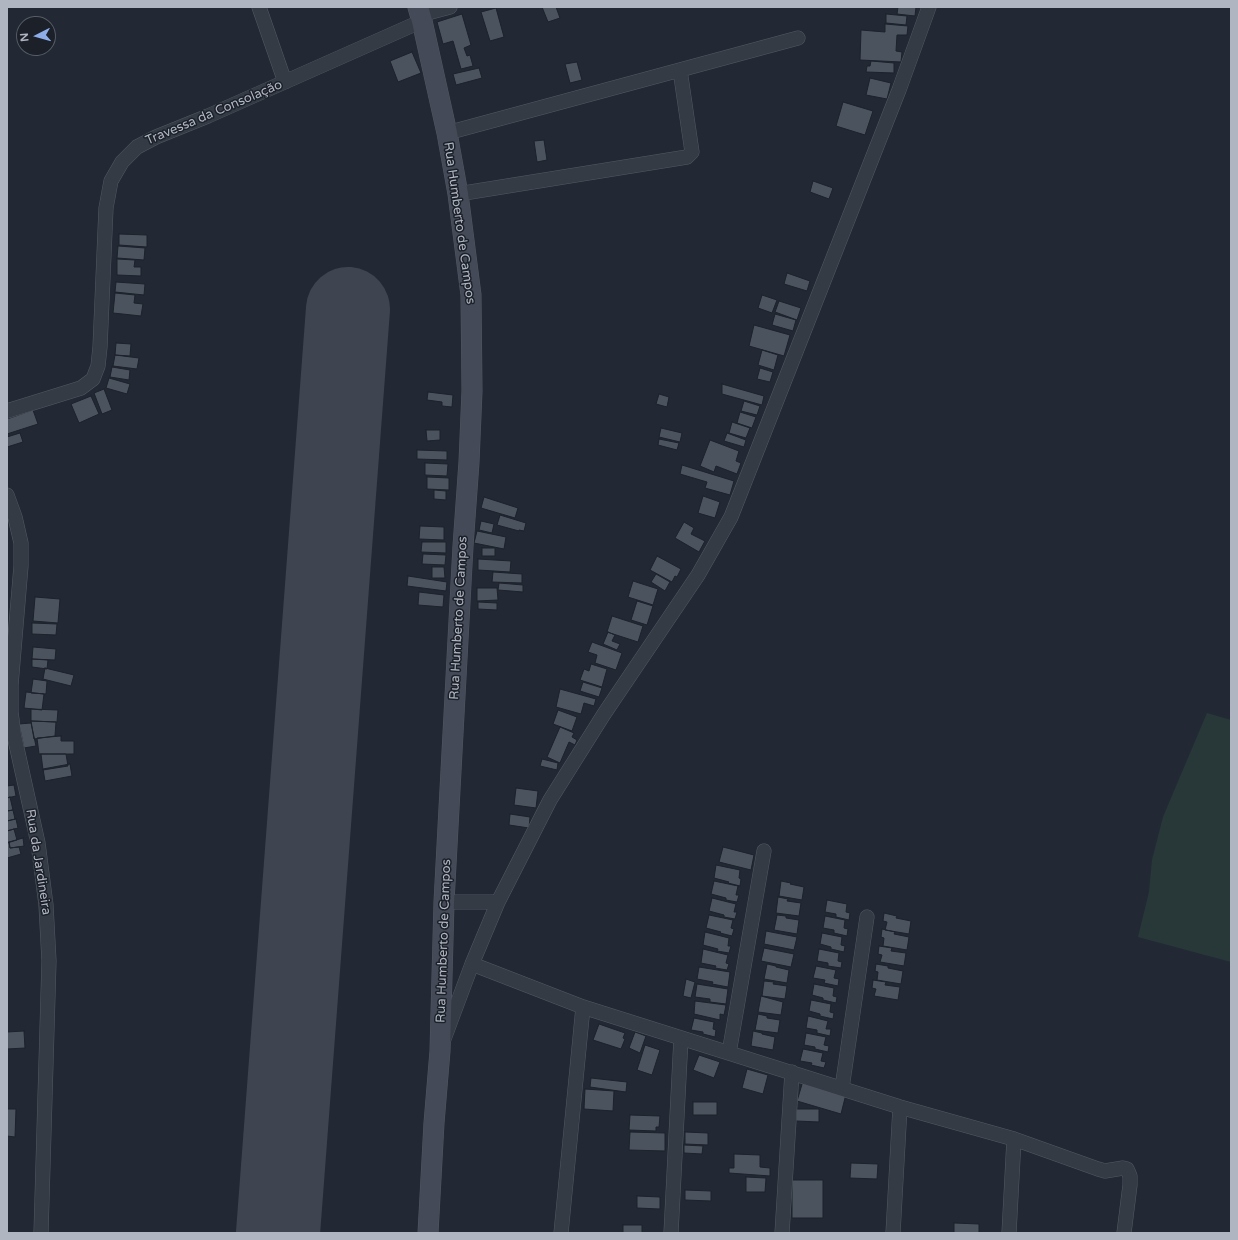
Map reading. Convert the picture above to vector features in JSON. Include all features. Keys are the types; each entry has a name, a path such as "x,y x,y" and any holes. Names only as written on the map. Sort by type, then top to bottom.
{"street":[{"path":"259,7 285,82"},
{"name":"Travessa da Consolação","path":"7,411 81,388 93,379 98,366 100,347 106,208 111,181 122,162 137,147 156,137 285,82 420,14 450,7"},
{"path":"440,1050 472,964 498,902 550,800 604,714 698,575 731,518 899,90 929,7"},
{"name":"Rua Humberto de Campos","path":"420,14 447,133 458,194 471,295 472,391 470,462 463,546 444,902 440,1050 434,1123 428,1233"},
{"path":"447,133 798,38"},
{"path":"458,194 686,157 692,152 680,70"},
{"name":"Rua da Jardineira","path":"7,495 15,517 21,543 21,566 11,685 11,712 14,735 38,843 46,905 49,961 41,1233"},
{"path":"730,1053 764,851"},
{"path":"444,902 498,902"},
{"path":"842,1088 867,917"},
{"path":"472,964 583,1007 900,1107 1014,1139 1098,1169 1105,1171 1123,1168 1127,1169 1130,1176 1130,1185 1124,1233"},
{"path":"560,1233 583,1007"},
{"path":"670,1233 681,1038"},
{"path":"782,1233 792,1072"},
{"path":"893,1233 900,1107"},
{"path":"1009,1233 1014,1139"}],"shaded area":[{"path":"1207,713 1231,720 1231,962 1138,937 1149,892 1152,860 1163,817"}],"building":[{"path":"542,7 556,7 560,18 548,22"},
{"path":"898,7 916,7 915,16 897,14"},
{"path":"496,8 504,37 490,41 481,12"},
{"path":"462,14 471,45 464,48 467,56 470,55 473,66 461,69 453,41 443,44 437,22"},
{"path":"886,14 907,16 906,25 886,23"},
{"path":"885,24 908,26 907,35 897,35 896,51 902,52 901,62 860,60 861,30 885,32"},
{"path":"412,52 421,73 398,82 390,61"},
{"path":"871,61 894,63 894,73 866,72 867,66 870,66"},
{"path":"577,62 582,80 570,83 565,64"},
{"path":"479,68 482,78 456,85 453,74"},
{"path":"870,78 891,83 887,99 866,95"},
{"path":"843,102 873,111 865,135 836,126"},
{"path":"544,140 547,160 537,162 534,141"},
{"path":"813,181 833,188 829,199 810,192"},
{"path":"119,234 147,235 147,247 119,245"},
{"path":"118,246 145,248 144,260 117,258"},
{"path":"117,259 135,260 134,267 141,267 141,276 117,275"},
{"path":"787,273 810,281 807,291 784,284"},
{"path":"116,282 145,284 144,295 115,292"},
{"path":"115,293 135,295 134,303 143,304 141,316 113,313"},
{"path":"762,295 777,300 772,313 758,308"},
{"path":"779,301 801,308 797,320 775,312"},
{"path":"775,314 796,320 793,331 772,325"},
{"path":"754,325 790,335 784,356 749,346"},
{"path":"116,343 131,344 130,356 115,355"},
{"path":"762,350 778,355 774,370 758,365"},
{"path":"115,355 139,358 137,369 113,366"},
{"path":"112,367 130,370 129,380 110,377"},
{"path":"760,368 773,372 770,382 757,379"},
{"path":"109,378 130,384 127,394 106,388"},
{"path":"722,384 764,396 762,405 722,394"},
{"path":"104,389 112,410 102,414 94,393"},
{"path":"428,392 453,395 452,407 442,406 442,402 427,400"},
{"path":"659,394 669,397 667,407 656,404"},
{"path":"91,396 99,414 79,423 71,404"},
{"path":"744,401 760,406 757,415 741,411"},
{"path":"33,410 38,424 7,434 7,419"},
{"path":"740,412 756,417 752,428 737,423"},
{"path":"732,422 750,428 746,438 729,433"},
{"path":"661,428 682,433 680,442 659,437"},
{"path":"426,430 440,430 440,440 427,441"},
{"path":"20,433 23,442 7,447 7,437"},
{"path":"727,433 746,440 744,447 724,441"},
{"path":"659,439 679,443 677,450 658,445"},
{"path":"710,440 739,451 736,461 741,463 737,474 716,466 714,472 700,466"},
{"path":"417,450 447,451 447,460 417,459"},
{"path":"425,463 448,464 447,476 425,475"},
{"path":"682,465 734,481 730,495 705,488 707,482 680,474"},
{"path":"427,477 449,478 449,490 427,489"},
{"path":"434,490 446,491 446,500 434,499"},
{"path":"703,496 720,502 715,518 698,513"},
{"path":"484,497 518,508 515,518 481,508"},
{"path":"500,515 526,523 524,531 497,525"},
{"path":"481,521 494,524 492,533 479,530"},
{"path":"684,522 694,528 691,534 705,541 699,552 675,538"},
{"path":"420,526 444,527 444,540 419,539"},
{"path":"477,531 506,537 504,549 474,543"},
{"path":"422,542 446,542 446,553 421,552"},
{"path":"482,548 495,548 495,556 482,556"},
{"path":"423,554 446,555 445,565 422,564"},
{"path":"657,556 681,569 677,577 675,576 672,582 650,570"},
{"path":"478,559 511,561 510,572 478,570"},
{"path":"432,567 444,567 445,578 432,578"},
{"path":"493,572 522,574 522,583 492,582"},
{"path":"656,574 670,582 665,591 651,582"},
{"path":"408,576 447,582 446,591 407,586"},
{"path":"633,581 658,589 653,605 628,597"},
{"path":"499,583 523,585 523,592 498,590"},
{"path":"477,588 497,588 498,600 477,601"},
{"path":"419,592 444,595 443,607 418,605"},
{"path":"35,597 60,599 58,623 33,621"},
{"path":"637,601 653,606 647,625 631,620"},
{"path":"478,602 497,603 497,610 478,609"},
{"path":"612,616 643,626 638,642 607,632"},
{"path":"32,623 57,624 56,635 32,634"},
{"path":"608,632 615,635 612,641 620,644 617,650 603,644"},
{"path":"592,642 622,653 616,670 595,663 597,655 588,652"},
{"path":"33,647 56,649 55,660 32,659"},
{"path":"32,659 48,660 47,669 32,667"},
{"path":"591,664 607,669 602,687 580,680 584,669 589,671"},
{"path":"45,668 74,675 71,686 43,679"},
{"path":"33,679 47,681 46,694 31,693"},
{"path":"583,682 602,688 599,697 580,691"},
{"path":"560,689 596,699 594,706 584,703 581,714 556,707"},
{"path":"26,692 44,694 42,710 24,708"},
{"path":"31,709 58,710 57,722 31,721"},
{"path":"558,710 577,717 572,731 553,724"},
{"path":"31,721 56,722 55,736 34,739"},
{"path":"31,723 36,746 24,748 19,724"},
{"path":"560,727 574,733 572,737 577,740 575,745 569,742 560,763 547,757"},
{"path":"61,736 61,741 74,741 74,754 39,754 37,738"},
{"path":"41,754 66,754 68,766 43,770"},
{"path":"542,759 558,763 557,770 540,766"},
{"path":"70,764 72,776 45,781 43,769"},
{"path":"14,785 16,796 7,798 7,786"},
{"path":"516,788 538,791 536,808 514,805"},
{"path":"10,797 13,810 7,811 7,798"},
{"path":"13,810 15,819 7,821 7,811"},
{"path":"510,814 530,817 529,828 509,825"},
{"path":"16,819 18,828 7,831 7,821"},
{"path":"14,829 17,840 7,843 7,831"},
{"path":"23,838 24,846 10,848 9,842"},
{"path":"9,842 10,848 19,847 21,854 7,858 7,843"},
{"path":"723,847 754,855 751,870 719,862"},
{"path":"716,865 740,870 740,886 714,878"},
{"path":"714,881 738,886 736,895 739,895 737,902 726,900 726,898 711,894"},
{"path":"781,881 804,887 802,900 779,896"},
{"path":"778,897 788,899 787,901 801,903 799,916 776,913"},
{"path":"712,898 736,904 734,912 737,912 735,919 724,917 724,915 709,911"},
{"path":"827,900 847,904 846,912 850,913 849,920 836,917 836,914 825,912"},
{"path":"884,913 897,916 896,918 911,921 909,934 885,930 887,922 883,921"},
{"path":"709,915 733,920 731,928 734,929 732,936 706,928"},
{"path":"777,915 799,920 797,934 774,930"},
{"path":"825,916 845,920 844,928 848,929 847,936 834,933 834,930 823,928"},
{"path":"882,929 895,932 894,934 909,937 907,950 883,946 884,938 881,937"},
{"path":"766,931 797,937 794,950 764,944"},
{"path":"705,932 729,938 728,946 731,946 729,953 717,951 718,949 703,945"},
{"path":"822,933 842,937 841,945 845,946 844,952 831,949 831,947 820,944"},
{"path":"879,946 892,948 891,951 906,953 904,966 880,962 882,955 878,954"},
{"path":"764,948 794,954 791,967 761,961"},
{"path":"703,949 728,955 726,963 729,964 727,970 701,963"},
{"path":"819,949 839,953 838,961 842,962 841,968 828,966 828,963 817,961"},
{"path":"767,964 789,970 787,983 764,979"},
{"path":"876,964 903,971 901,984 877,980 878,972 875,971"},
{"path":"816,966 836,970 834,978 839,979 838,986 824,983 825,980 813,978"},
{"path":"699,967 730,972 728,987 697,979"},
{"path":"686,979 695,982 691,998 683,996"},
{"path":"873,980 886,982 885,985 900,987 898,1000 874,996 876,989 872,988"},
{"path":"764,981 787,986 785,999 762,996"},
{"path":"697,984 728,989 726,1004 710,1002 710,999 695,997"},
{"path":"814,984 834,988 833,996 837,997 836,1003 823,1000 823,998 812,995"},
{"path":"761,996 783,1002 781,1015 758,1012"},
{"path":"811,1000 831,1004 830,1012 834,1013 833,1019 820,1016 820,1014 809,1011"},
{"path":"695,1001 726,1005 724,1015 720,1014 720,1020 694,1014"},
{"path":"758,1014 767,1016 767,1018 780,1020 778,1033 755,1030"},
{"path":"808,1016 828,1021 826,1029 831,1029 830,1036 817,1033 817,1030 806,1028"},
{"path":"694,1018 714,1022 713,1029 716,1030 715,1037 703,1034 703,1032 691,1030"},
{"path":"599,1024 625,1033 623,1038 625,1039 621,1049 593,1040"},
{"path":"24,1031 25,1048 7,1049 7,1032"},
{"path":"753,1031 775,1037 773,1050 751,1046"},
{"path":"635,1032 646,1036 640,1053 629,1048"},
{"path":"806,1033 826,1037 824,1045 829,1046 828,1052 804,1045"},
{"path":"645,1045 660,1050 652,1075 637,1070"},
{"path":"803,1049 823,1053 821,1061 826,1062 824,1068 811,1065 812,1063 800,1061"},
{"path":"699,1055 720,1062 714,1078 693,1070"},
{"path":"747,1069 768,1075 763,1094 742,1088"},
{"path":"591,1078 627,1082 626,1092 590,1087"},
{"path":"803,1081 846,1094 841,1114 797,1101"},
{"path":"585,1089 614,1091 613,1111 584,1109"},
{"path":"693,1102 717,1102 717,1115 693,1115"},
{"path":"7,1109 16,1109 15,1137 7,1136"},
{"path":"796,1109 819,1109 819,1122 796,1121"},
{"path":"630,1115 660,1116 659,1127 656,1127 656,1131 629,1130"},
{"path":"630,1132 665,1133 665,1151 629,1150"},
{"path":"685,1132 708,1133 708,1145 685,1144"},
{"path":"684,1145 703,1146 702,1154 684,1153"},
{"path":"734,1154 760,1155 760,1167 770,1168 770,1176 729,1173 729,1168 734,1168"},
{"path":"851,1163 878,1164 877,1179 850,1178"},
{"path":"746,1177 766,1178 765,1192 746,1192"},
{"path":"792,1180 823,1180 823,1218 792,1218"},
{"path":"685,1190 711,1191 711,1201 685,1200"},
{"path":"637,1196 660,1197 660,1209 637,1208"},
{"path":"954,1223 979,1224 979,1233 954,1233"},
{"path":"623,1225 642,1225 642,1233 623,1233"}],"runway":[{"path":"278,1233 348,309"}]}
